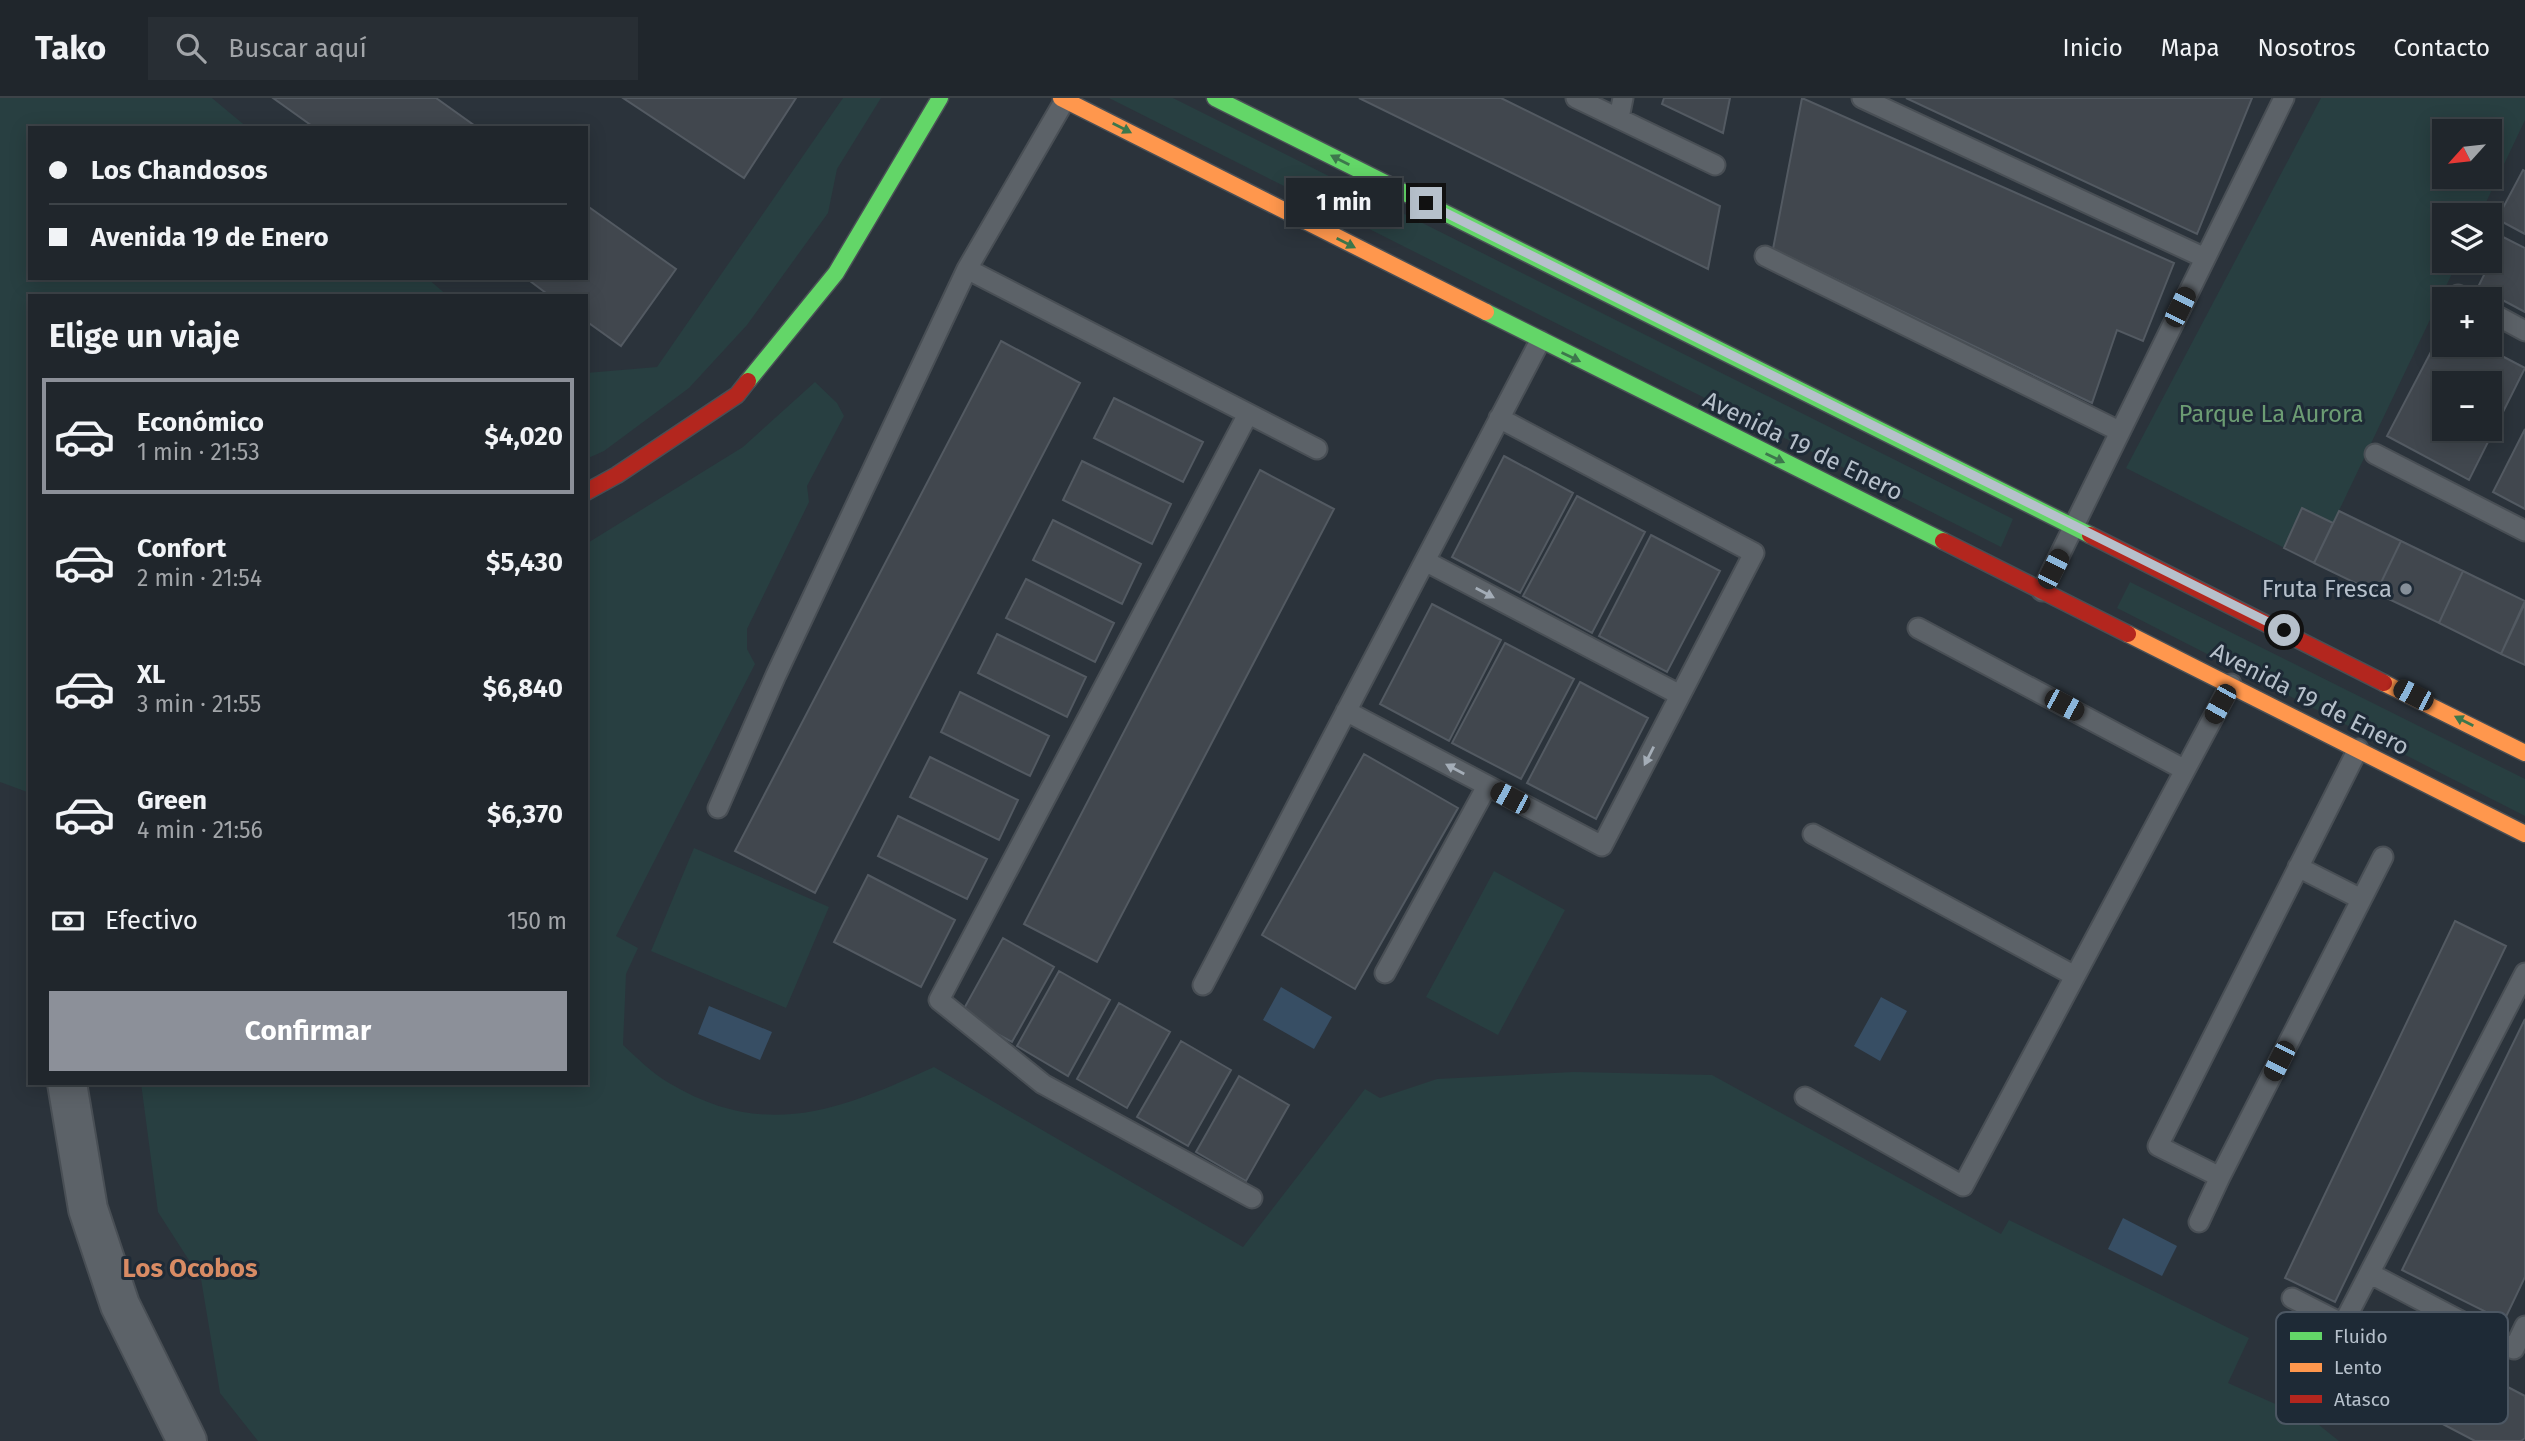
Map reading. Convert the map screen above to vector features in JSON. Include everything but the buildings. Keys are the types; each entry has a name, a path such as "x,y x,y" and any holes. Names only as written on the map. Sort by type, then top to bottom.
{"main road":[{"path":"588,491 617,475 737,394 836,273 940,98"},
{"name":"Avenida 19 de Enero","path":"1215,98 2525,752"},
{"name":"Avenida 19 de Enero","path":"1063,99 1539,341 2231,684 2525,834"}],"street":[{"path":"67,1085 82,1181 92,1221 120,1305 187,1441"}],"lane":[{"path":"1576,98 1715,165"},
{"path":"1619,118 1623,98"},
{"path":"1862,98 2205,258"},
{"path":"2042,591 2284,98"},
{"path":"719,808 776,674 967,270 1063,99"},
{"path":"1766,256 2119,432"},
{"path":"967,270 1317,449"},
{"path":"2502,319 2525,331"},
{"path":"1203,985 1539,341"},
{"path":"1248,414 939,1000 1043,1084 1252,1198"},
{"path":"1346,712 1602,846 1681,695 1754,553 1499,418"},
{"path":"2375,454 2525,531"},
{"path":"1425,561 1681,695"},
{"path":"1918,628 2185,770"},
{"path":"1805,1097 1963,1186 2231,684"},
{"path":"2220,1177 2158,1146 2358,748"},
{"path":"1385,973 1487,786"},
{"path":"1813,834 2075,976"},
{"path":"2199,1222 2383,857"},
{"path":"2298,867 2361,899"},
{"path":"2350,1312 2525,973"},
{"path":"2371,1274 2446,1312"},
{"path":"2292,1298 2319,1312"},
{"path":"2519,1349 2525,1326"}],"green space":[{"path":"0,98 212,98 246,126 28,126 28,280 429,280 446,294 28,294 28,792 0,782"},
{"path":"843,98 881,98 837,169 828,213 747,325 689,388 604,451 588,458 588,373 657,367"},
{"path":"1109,98 1173,98 2013,519 2001,547"},
{"name":"Parque La Aurora","path":"2321,98 2525,98 2525,120 2502,169 2502,119 2432,119 2432,189 2492,189 2486,203 2432,203 2432,273 2452,273 2446,287 2432,287 2432,316 2314,563 2126,468"},
{"path":"815,382 837,403 844,416 807,486 809,502 747,629 747,649 755,664 616,936 638,948 626,974 623,1045 669,1083 704,1101 738,1111 771,1115 803,1113 834,1106 867,1096 934,1067 1243,1247 1365,1089 1380,1098 1437,1079 1574,1072 1712,1075 2001,1234 2009,1220 2249,1338 2228,1383 2276,1404 2276,1424 2318,1424 2339,1441 258,1441 220,1393 201,1279 158,1212 141,1085 588,1085 588,543 743,447"},
{"path":"2130,582 2525,779 2525,816 2117,608"},
{"path":"694,848 829,907 786,1008 651,951"},
{"path":"1494,871 1565,910 1498,1035 1426,997"}],"water":[{"path":"1281,987 1332,1017 1314,1049 1263,1020"},
{"path":"1881,997 1907,1011 1880,1061 1854,1046"},
{"path":"709,1006 772,1032 760,1060 698,1034"},
{"path":"2123,1218 2177,1246 2162,1276 2108,1249"}],"traffic: fast":[{"path":"748,381 836,273 940,98"},
{"path":"1215,98 2090,535"},
{"path":"1486,312 1943,541"}],"traffic: slow":[{"path":"1061,98 1486,312"},
{"path":"2128,634 2525,834"},
{"path":"2384,683 2525,753"}],"traffic: jam":[{"path":"588,491 617,475 737,395 748,381"},
{"path":"2090,535 2384,683"},
{"path":"1943,541 2128,634"}],"place":[{"name":"Fruta Fresca","path":"2406,589"}],"district":[{"name":"Los Ocobos","path":"190,1268"}],"route":[{"path":"1426,203 2284,630"}]}
